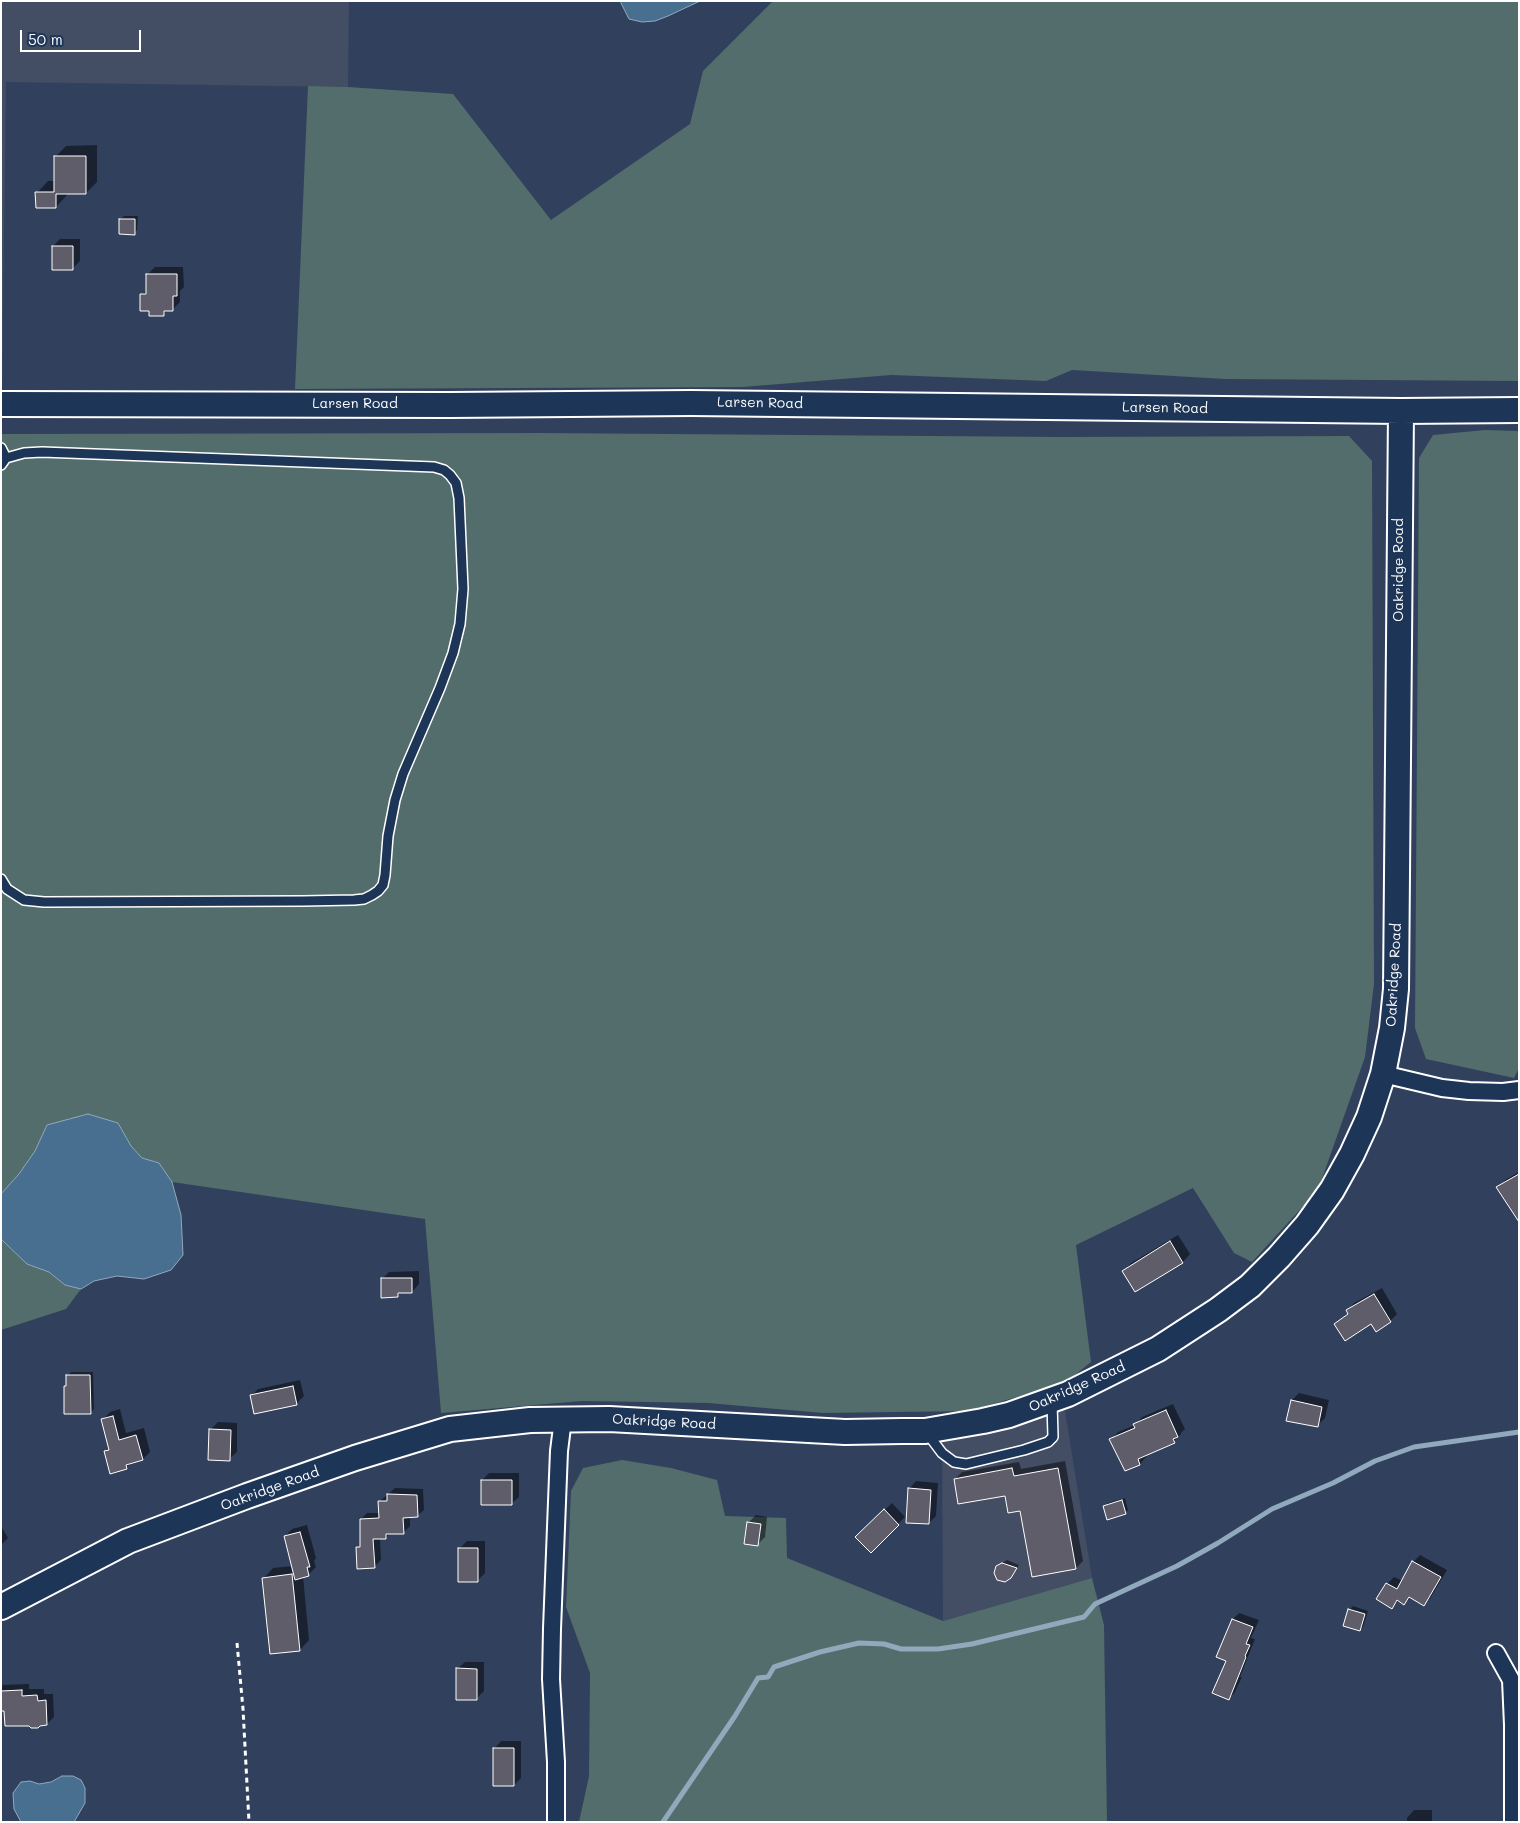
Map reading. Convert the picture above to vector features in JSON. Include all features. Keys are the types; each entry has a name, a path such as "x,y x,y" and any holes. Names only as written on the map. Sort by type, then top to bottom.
{"street":[{"name":"Larsen Road","path":"1,404 691,403 1401,411 1519,410"},
{"name":"Oakridge Road","path":"1,1607 128,1541 355,1458 450,1429 530,1420 609,1419 845,1432 925,1431 992,1419 1052,1401 1158,1349 1218,1310 1250,1286 1307,1225 1332,1190 1344,1169 1369,1117 1383,1074 1392,1028 1396,989 1401,411"},
{"path":"1383,1074 1442,1088 1486,1092 1519,1090"},
{"path":"556,1822 552,1659 559,1451 563,1419"},
{"path":"1496,1653 1511,1680 1513,1822"}],"lane":[{"path":"1,448 4,461 24,453 51,452 434,467 444,470 456,483 459,498 463,589 460,624 453,654 403,774 395,800 388,836 385,875 378,891 364,899 354,900 44,902 24,900 7,889 1,879"},
{"path":"925,1431 942,1453 954,1462 966,1464 976,1462 1048,1442 1053,1437 1054,1430 1052,1401"}],"path":[{"path":"237,1643 243,1709 249,1822"}],"shaded area":[{"path":"1,1 349,1 348,87 6,82 2,389"},
{"path":"620,1 700,1 655,21 642,22 629,19"},
{"path":"88,1114 118,1123 131,1146 142,1158 159,1163 172,1182 181,1215 183,1255 171,1270 144,1279 117,1276 94,1281 81,1289 65,1285 49,1272 27,1264 1,1239 1,1194 19,1174 35,1151 47,1125"},
{"path":"1064,1405 1092,1578 943,1621 942,1437"},
{"path":"62,1776 73,1776 81,1780 85,1788 85,1803 74,1822 21,1822 14,1809 13,1793 21,1782 30,1781 39,1784 51,1782"}],"green space":[{"path":"773,1 1519,1 1519,381 1225,379 1072,370 1046,381 891,375 743,387 295,389 308,86 453,94 551,220 690,124 703,71"},
{"path":"1485,430 1519,431 1519,1068 1514,1078 1426,1059 1415,1028 1419,458 1433,435"},
{"path":"540,433 1060,437 1349,436 1372,461 1374,984 1365,1057 1318,1190 1252,1262 1234,1253 1193,1188 1076,1245 1091,1362 1065,1383 969,1411 823,1413 708,1403 582,1401 441,1413 425,1219 172,1182 159,1163 142,1158 131,1146 118,1123 47,1125 35,1151 19,1174 1,1194 1,434"},
{"path":"1,1239 27,1264 49,1272 65,1285 81,1289 66,1309 1,1330"},
{"path":"622,1460 671,1468 717,1480 725,1516 786,1518 787,1558 943,1621 1092,1578 1104,1625 1107,1822 579,1822 589,1776 590,1673 566,1607 571,1491 583,1468"}],"building":[{"path":"54,156 86,156 86,194 56,194 56,208 36,208 35,192 54,192"},
{"path":"119,219 135,219 135,235 119,234"},
{"path":"52,246 73,246 73,270 52,270"},
{"path":"146,274 177,274 177,296 173,296 173,311 164,311 164,316 149,316 149,311 140,311 140,294 146,294"},
{"path":"1519,1174 1519,1222 1496,1187"},
{"path":"1170,1241 1183,1263 1135,1292 1122,1271"},
{"path":"381,1278 412,1278 412,1293 398,1293 398,1297 381,1298"},
{"path":"1374,1294 1391,1322 1376,1332 1371,1324 1345,1341 1334,1324 1348,1314 1346,1310"},
{"path":"66,1375 90,1375 91,1414 64,1414"},
{"path":"293,1386 297,1405 254,1414 250,1395"},
{"path":"1291,1400 1322,1407 1318,1427 1286,1421"},
{"path":"1166,1410 1178,1437 1173,1439 1175,1443 1138,1459 1140,1465 1125,1471 1109,1439 1135,1428 1133,1424"},
{"path":"113,1416 119,1440 136,1435 143,1460 126,1465 127,1469 110,1474 104,1451 109,1450 101,1419"},
{"path":"209,1429 231,1430 230,1461 208,1460"},
{"path":"1012,1468 1014,1476 1058,1468 1076,1569 1032,1577 1020,1511 1008,1513 1005,1496 958,1504 954,1479"},
{"path":"481,1480 512,1480 512,1505 481,1505"},
{"path":"908,1488 931,1490 929,1524 906,1523"},
{"path":"387,1494 417,1495 418,1517 403,1518 404,1534 386,1534 386,1539 373,1539 375,1568 357,1569 356,1547 360,1547 360,1519 379,1518 378,1501 387,1501"},
{"path":"1122,1500 1126,1514 1107,1520 1103,1506"},
{"path":"884,1509 899,1525 871,1553 855,1537"},
{"path":"747,1522 761,1524 758,1546 744,1544"},
{"path":"300,1532 310,1567 307,1567 309,1576 295,1580 284,1536"},
{"path":"458,1548 478,1548 478,1582 458,1582"},
{"path":"1412,1561 1441,1577 1424,1606 1409,1597 1404,1605 1397,1600 1392,1609 1376,1599 1386,1583 1397,1589"},
{"path":"1002,1563 1017,1568 1011,1578 1005,1582 997,1580 994,1573 996,1566"},
{"path":"292,1574 300,1651 270,1654 262,1578"},
{"path":"1348,1609 1365,1614 1360,1631 1343,1626"},
{"path":"1232,1619 1253,1627 1246,1644 1250,1645 1229,1700 1212,1693 1226,1661 1216,1657"},
{"path":"456,1668 477,1669 477,1700 456,1700"},
{"path":"22,1690 22,1696 37,1695 38,1701 46,1700 47,1725 38,1728 5,1726 4,1711 1,1711 1,1691"},
{"path":"493,1748 514,1748 514,1786 493,1786"}],"waterway":[{"path":"663,1822 735,1716 758,1678 768,1677 774,1667 820,1652 859,1643 884,1644 901,1649 938,1649 972,1644 1084,1617 1095,1604 1177,1566 1272,1509 1333,1483 1375,1461 1414,1447 1519,1432"}]}
